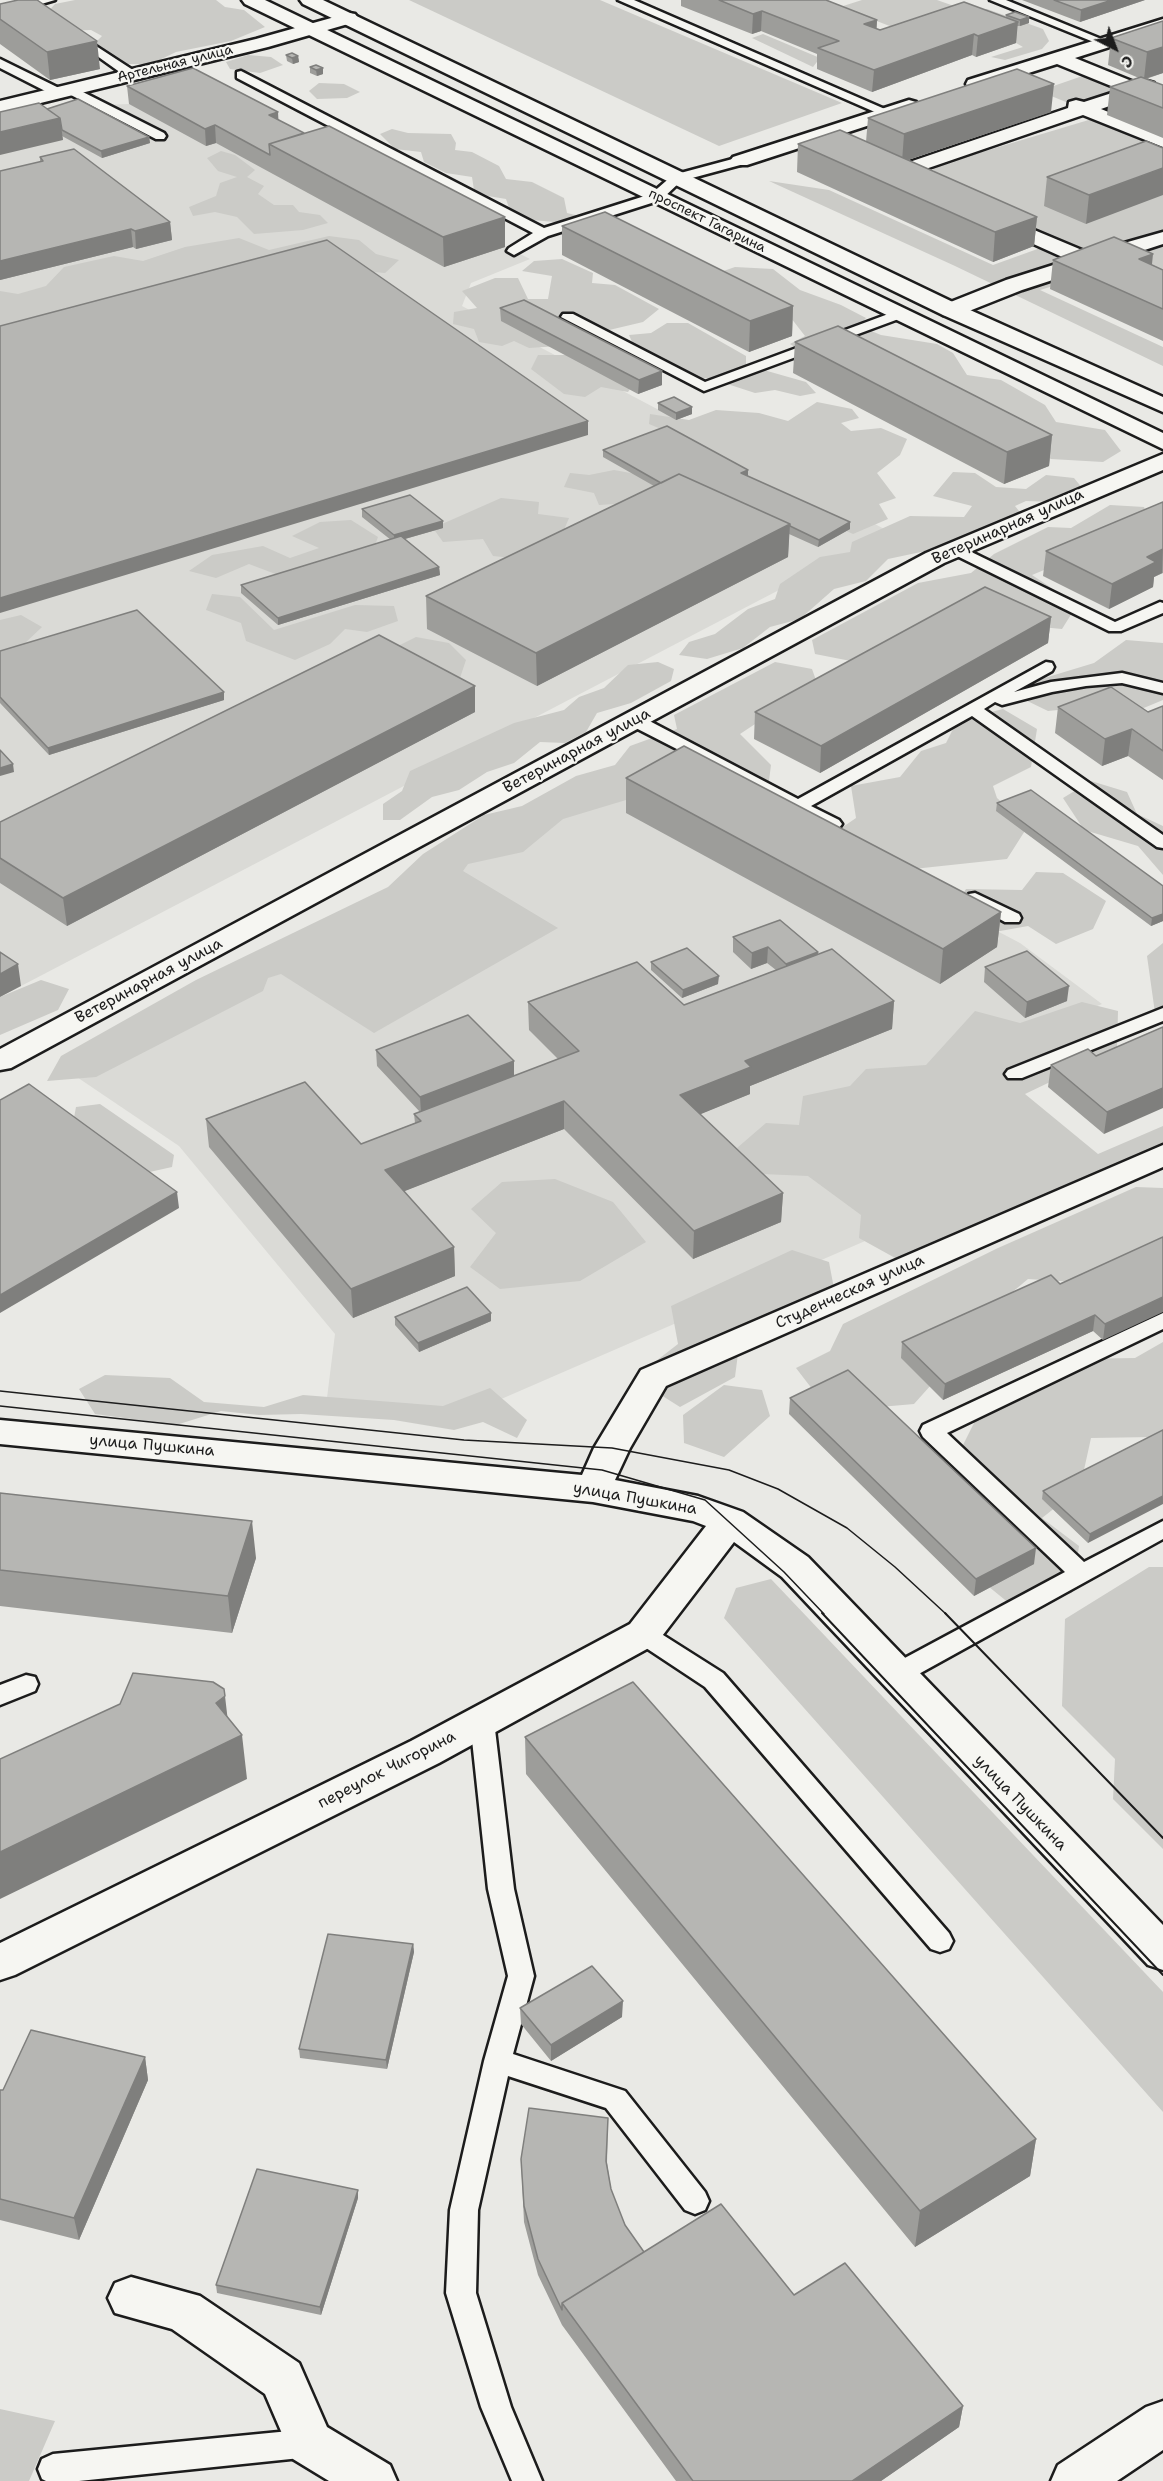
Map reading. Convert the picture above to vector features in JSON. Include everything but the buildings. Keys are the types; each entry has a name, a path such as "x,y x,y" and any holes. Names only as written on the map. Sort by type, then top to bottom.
{"street":[{"name":"проспект Гагарина","path":"250,0 1163,442"},
{"name":"проспект Гагарина","path":"309,0 951,310 1163,405"},
{"name":"Артельная улица","path":"0,107 349,18"},
{"path":"956,91 1163,24"},
{"path":"1057,57 1163,99"},
{"path":"1002,76 1025,85"},
{"path":"893,174 1163,81"},
{"path":"1061,100 1163,141"},
{"path":"740,161 922,102"},
{"path":"810,138 838,149"},
{"path":"874,165 926,188"},
{"path":"978,212 1087,260"},
{"path":"951,310 1087,260 1163,238"},
{"name":"Ветеринарная улица","path":"0,1061 955,549 1163,461"},
{"name":"Студенческая улица","path":"593,1489 612,1448 653,1378 1163,1155"},
{"name":"улица Пушкина","path":"0,1432 593,1489 698,1509 730,1521 795,1567 1163,1953"},
{"name":"переулок Чигорина","path":"0,1963 425,1752 643,1634 730,1521"},
{"path":"131,2298 184,2311 282,2379 310,2443 373,2481"},
{"path":"1075,2481 1163,2423"}],"lane":[{"path":"624,0 888,113"},
{"path":"996,0 1105,43"},
{"path":"69,32 132,75"},
{"path":"0,63 160,136"},
{"path":"241,75 543,233"},
{"path":"514,251 543,233 656,197 677,178 740,161"},
{"path":"568,317 704,387 899,314"},
{"path":"955,549 1115,628 1160,607 1163,608"},
{"path":"798,806 1046,667"},
{"path":"972,708 1051,687 1086,681 1122,678 1163,688"},
{"path":"972,708 1163,843"},
{"path":"634,720 849,832"},
{"path":"961,891 1012,918"},
{"path":"1015,1074 1163,1014"},
{"path":"1082,1574 931,1431 1163,1320"},
{"path":"897,1674 1163,1529"},
{"path":"643,1634 714,1680 940,1941"},
{"path":"0,1695 26,1684"},
{"path":"482,1721 501,1889 521,1976 498,2061 464,2210 461,2293 496,2407 527,2481"},
{"path":"498,2061 615,2099 695,2201"},
{"path":"53,2469 310,2443"}],"shaded area":[{"path":"75,0 216,0 225,7 244,10 265,27 231,41 176,52 151,64 109,64 90,48 102,36 91,30 64,31 41,19 55,4"},
{"path":"409,0 600,0 842,103 719,146"},
{"path":"862,0 937,0 954,6 908,33 840,7"},
{"path":"987,9 1043,29 1049,41 1042,49 1005,60 991,57 1023,47 966,14"},
{"path":"763,34 820,58 813,67 752,38"},
{"path":"248,55 271,57 283,65 260,73 230,69 226,62"},
{"path":"1094,72 1138,90 1083,109 1039,91"},
{"path":"319,83 344,84 360,92 347,98 317,99 309,91"},
{"path":"129,104 481,234 530,259 471,283 462,306 890,532 0,997 0,127 79,106"},
{"path":"1092,119 1163,147 1163,287 1120,266 1040,290 1163,347 1163,366 955,266 769,181 829,190 993,265 1043,247 942,188 932,167"},
{"path":"392,129 408,133 451,134 456,143 455,150 472,152 499,166 506,179 532,182 564,198 567,213 604,222 563,235 555,222 531,220 509,208 506,199 488,196 474,190 472,177 446,173 424,162 421,152 395,149 380,134"},
{"path":"221,151 235,155 255,170 247,177 264,186 258,194 274,205 293,205 299,212 320,215 328,223 303,230 254,234 237,217 215,212 193,216 189,207 216,196 220,183 237,177 218,171 207,158"},
{"path":"329,236 359,240 376,254 399,260 385,273 362,271 0,346 0,291 18,294 46,286 64,267 114,256 143,261 185,247 239,238 269,250"},
{"path":"562,259 593,273 592,283 615,285 659,309 643,322 605,331 576,316 557,322 559,346 529,348 514,341 502,346 479,342 474,329 453,324 454,312 477,308 462,291 495,278 518,278 528,299 548,299 552,276 522,271 534,261"},
{"path":"735,267 773,269 800,290 841,305 866,318 859,326 881,335 937,344 953,353 967,375 1001,380 1045,405 1056,422 1105,430 1121,451 1103,462 1051,459 1010,434 810,356 790,344 805,336 784,309 706,277"},
{"path":"667,323 688,323 746,356 746,365 806,382 816,393 800,396 775,390 755,393 709,378 679,380 641,362 629,335 651,333"},
{"path":"538,355 582,355 634,383 628,392 601,387 585,397 564,394 531,369"},
{"path":"817,402 852,409 859,418 841,423 851,431 881,428 907,439 900,455 877,473 896,498 879,504 888,519 853,534 780,500 692,442 649,424 650,414 689,420 716,410 759,413 788,421"},
{"path":"614,470 663,479 646,502 599,505 594,493 564,487 570,473 589,475"},
{"path":"953,472 975,473 996,487 1026,489 1046,475 1074,478 1083,489 1053,502 1026,501 1015,506 1023,516 954,545 888,559 866,581 834,589 800,619 770,627 743,648 707,659 679,655 689,642 715,634 748,609 775,599 780,584 820,557 850,552 852,542 910,516 964,517 972,506 933,496"},
{"path":"501,498 539,502 538,514 569,518 556,549 532,560 493,556 483,539 443,542 433,528"},
{"path":"1110,505 1144,507 1152,525 1032,575 1077,605 1062,629 1020,625 861,663 815,654 812,640 918,583 971,573 994,554 1048,527 1071,528"},
{"path":"351,520 378,537 374,548 278,575 249,564 216,578 189,571 212,555 263,546 290,558 319,548 292,536 320,522"},
{"path":"212,594 240,597 274,630 355,605 394,606 398,621 367,632 345,629 330,644 295,660 246,641 241,623 206,610"},
{"path":"21,615 42,627 24,644 0,651 0,620"},
{"path":"416,637 449,643 466,660 458,684 398,646"},
{"path":"1126,640 1163,643 1163,700 1134,712 1097,706 1048,711 1017,696 1038,680 1094,663"},
{"path":"658,662 674,669 671,681 631,703 597,713 586,732 565,743 540,742 514,763 487,772 459,790 432,797 400,820 383,820 383,804 402,791 410,771 514,723 564,710 579,697 604,688 628,665"},
{"path":"775,662 812,669 817,683 740,734 771,765 767,796 626,800 563,819 523,852 468,864 463,871 558,928 374,1033 281,974 268,978 263,991 96,1077 47,1081 61,1056 196,980 388,887 423,854 484,815 522,806 576,776 615,765 630,746 677,729 674,715"},
{"path":"1003,709 1037,729 1031,767 993,786 997,798 1028,826 1007,859 876,873 818,844 856,818 851,786 900,777 921,751 946,743 957,721"},
{"path":"652,750 1020,943 1102,1004 970,1060 1024,1172 469,1413 326,1406 335,1334 179,1146 62,1067"},
{"path":"1091,781 1127,792 1137,814 1163,826 1163,875 1138,846 1084,830 1063,798"},
{"path":"1036,872 1063,873 1106,901 1093,929 1056,944 1028,926 989,933 950,914 966,889 1022,890"},
{"path":"1163,943 1163,1025 1156,1020 1147,956"},
{"path":"41,980 69,989 58,1010 0,1035 0,997"},
{"path":"1082,1002 1118,1011 1117,1050 1025,1094 1098,1154 1163,1126 1163,1166 939,1261 897,1259 859,1238 861,1215 808,1176 762,1174 737,1148 766,1123 799,1125 803,1096 850,1086 866,1069 926,1065 975,1011 1020,1023"},
{"path":"100,1104 174,1155 172,1167 145,1173 73,1123 76,1107"},
{"path":"555,1179 613,1202 646,1242 580,1281 500,1289 470,1267 496,1233 471,1209 502,1182"},
{"path":"1136,1187 1163,1188 1163,1240 1075,1282 1028,1279 998,1304 914,1404 845,1410 816,1394 796,1368 830,1351 843,1324 998,1248"},
{"path":"792,1250 829,1262 835,1294 741,1330 735,1377 680,1407 634,1378 678,1344 671,1306"},
{"path":"1163,1342 1163,1431 1153,1437 1091,1438 1080,1488 1042,1518 1079,1546 1072,1593 1010,1604 983,1582 960,1481 989,1470 963,1445 988,1395 1071,1359 1135,1358"},
{"path":"105,1375 170,1378 204,1402 264,1407 303,1395 443,1406 490,1388 527,1420 517,1438 483,1422 454,1430 394,1420 301,1414 259,1415 221,1411 176,1425 95,1414 79,1389"},
{"path":"724,1385 762,1390 770,1416 724,1457 684,1443 683,1415"},
{"path":"1149,1567 1163,1567 1163,1849 1113,1799 1115,1759 1062,1706 1065,1619"},
{"path":"771,1579 1163,1992 1163,2112 724,1618 736,1588"},
{"path":"0,2409 55,2421 29,2481 0,2481"}],"tram line":[{"path":"0,1391 464,1440 612,1448 729,1470 778,1489 847,1528 895,1567 946,1614"},
{"path":"0,1406 602,1470 705,1500 784,1572 824,1614"},
{"path":"822,1613 1163,1975"},
{"path":"946,1614 1163,1838"}]}
